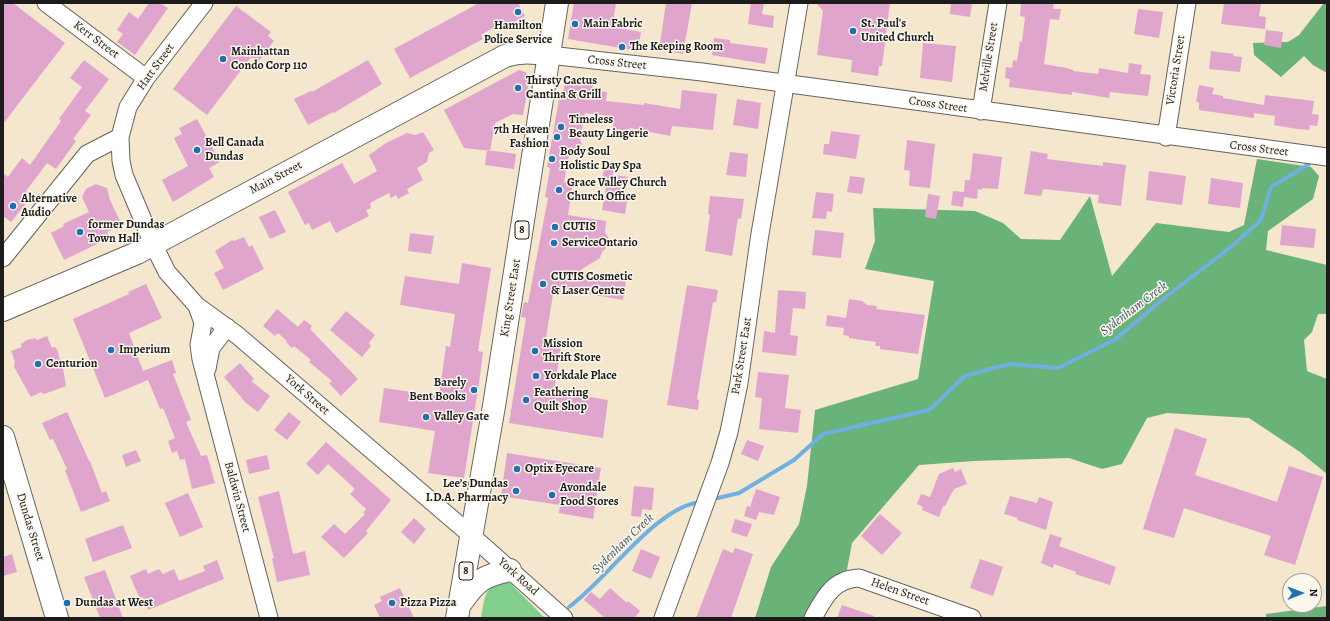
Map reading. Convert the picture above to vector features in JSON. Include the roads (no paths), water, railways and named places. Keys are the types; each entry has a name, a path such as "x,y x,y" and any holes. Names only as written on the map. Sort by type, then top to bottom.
{"main road":[{"name":"King Street East","path":"472,536 556,8"},
{"name":"Main Street","path":"3,310 153,244 505,56 517,52 549,55"},
{"name":"Dundas Street","path":"3,437 57,618"},
{"name":"8","path":"458,612 472,536"},
{"path":"458,612 479,581 489,575 510,570"}],"street":[{"name":"Kerr Street","path":"46,3 146,78"},
{"name":"Hatt Street","path":"153,244 124,175 121,161 120,137 128,107 146,78 204,3"},
{"name":"Park Street East","path":"663,618 717,470 729,432 739,383 759,240 798,3"},
{"name":"Melville Street","path":"981,111 998,3"},
{"name":"Victoria Street","path":"1166,137 1187,3"},
{"name":"Cross Street","path":"549,55 702,72 1166,137 1327,157"},
{"path":"3,258 87,154 120,137"},
{"name":"York Street","path":"153,244 167,272 197,306 227,327 472,536"},
{"name":"Baldwin Street","path":"197,306 203,323 199,345 201,359 269,618"},
{"path":"206,377 211,348 227,327"},
{"name":"York Road","path":"472,536 564,618"},
{"name":"Helen Street","path":"813,618 828,592 850,579 859,578 972,618"}],"waterway":[{"name":"Sydenham Creek","path":"718,498 739,493 794,460 823,434 929,410 965,376 1009,364 1058,368 1116,339 1162,300 1232,246 1261,220 1271,187 1309,164"},
{"name":"Sydenham Creek","path":"569,607 598,581 646,533 663,519 679,509 695,503"}],"place":[{"name":"Hamilton Police Service","path":"518,12"},
{"name":"Main Fabric","path":"575,24"},
{"name":"St. Paul's United Church","path":"853,31"},
{"name":"The Keeping Room","path":"622,47"},
{"name":"Mainhattan Condo Corp 110","path":"223,59"},
{"name":"Thirsty Cactus Cantina & Grill","path":"518,88"},
{"name":"Timeless Beauty Lingerie","path":"561,127"},
{"name":"7th Heaven Fashion","path":"557,137"},
{"name":"Bell Canada Dundas","path":"197,150"},
{"name":"Body Soul Holistic Day Spa","path":"552,159"},
{"name":"Grace Valley Church Church Office","path":"559,190"},
{"name":"Alternative Audio","path":"13,206"},
{"name":"CUTIS","path":"555,227"},
{"name":"former Dundas Town Hall","path":"80,232"},
{"name":"ServiceOntario","path":"554,243"},
{"name":"CUTIS Cosmetic & Laser Centre","path":"543,284"},
{"name":"Imperium","path":"111,350"},
{"name":"Mission Thrift Store","path":"535,351"},
{"name":"Centurion","path":"38,364"},
{"name":"Yorkdale Place","path":"536,376"},
{"name":"Barely Bent Books","path":"474,390"},
{"name":"Feathering Quilt Shop","path":"526,400"},
{"name":"Valley Gate","path":"426,417"},
{"name":"Optix Eyecare","path":"517,469"},
{"name":"Lee’s Dundas I.D.A. Pharmacy","path":"516,491"},
{"name":"Avondale Food Stores","path":"552,495"},
{"name":"Dundas at West","path":"67,603"},
{"name":"Pizza Pizza","path":"392,603"}]}
